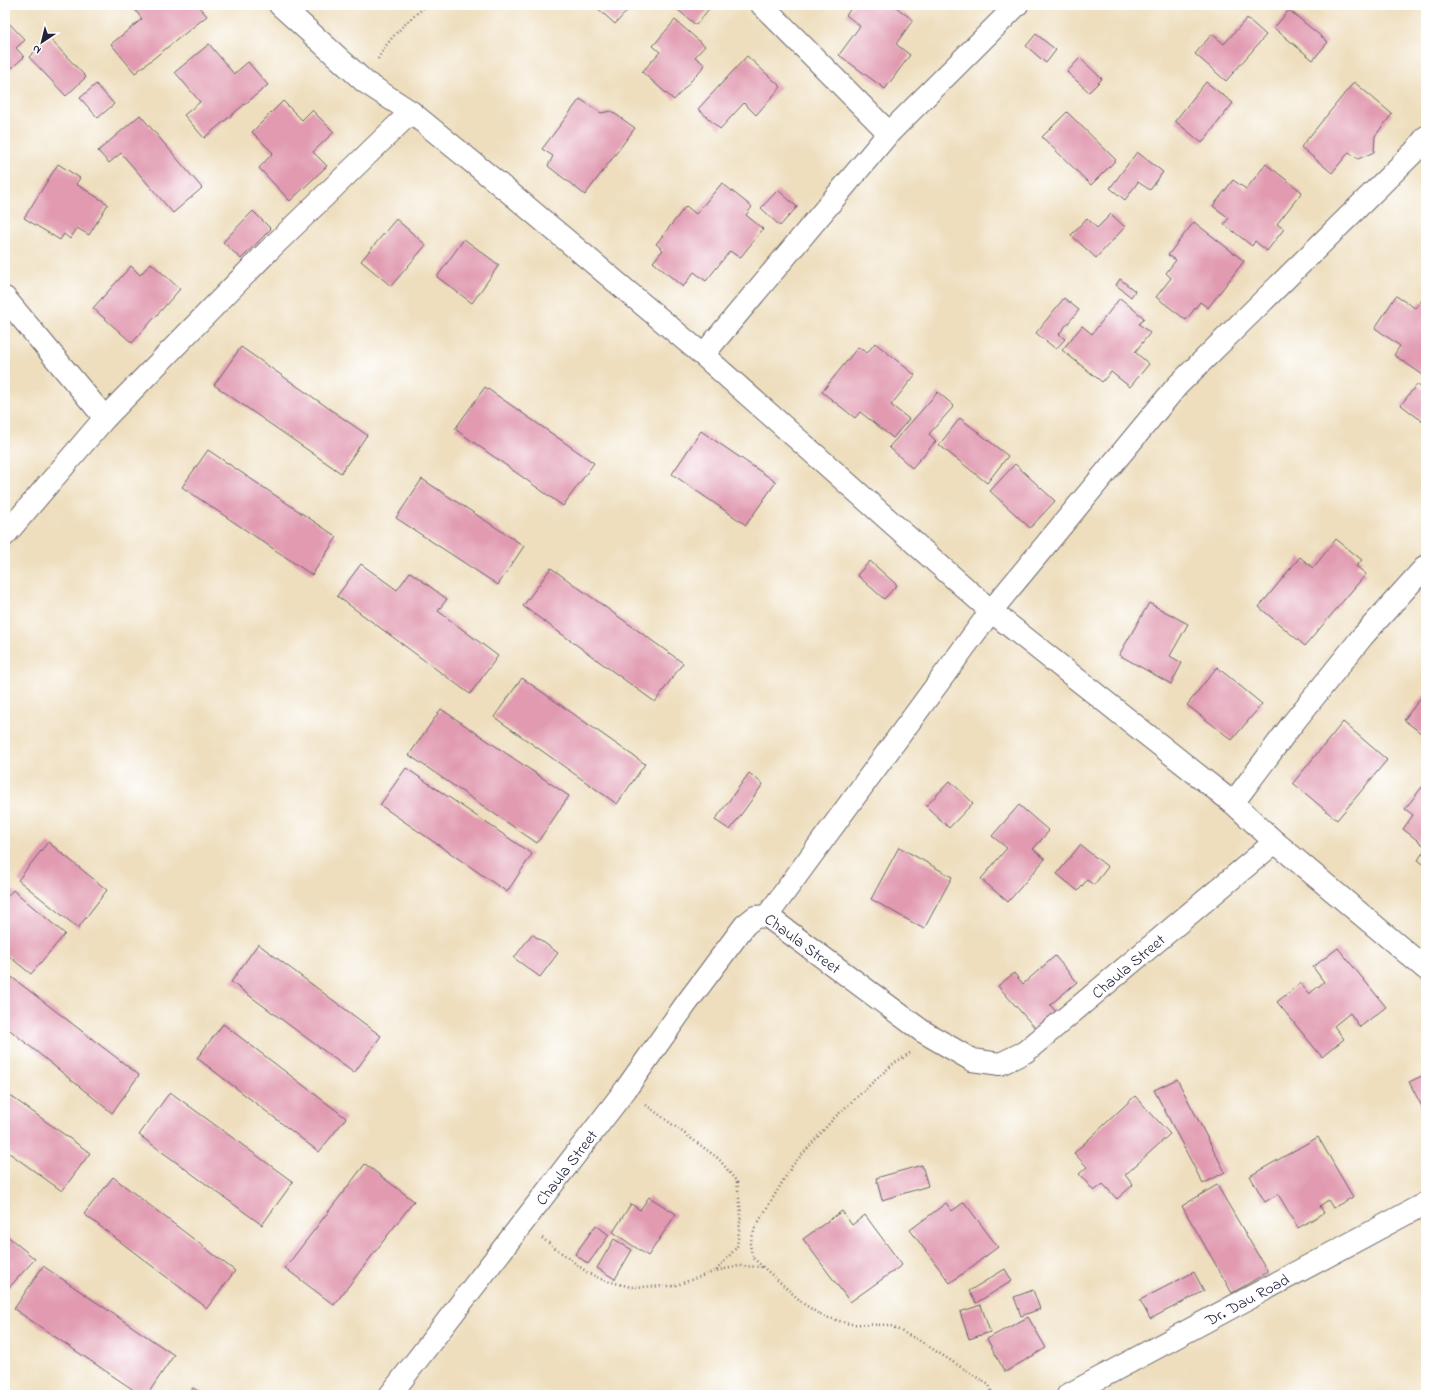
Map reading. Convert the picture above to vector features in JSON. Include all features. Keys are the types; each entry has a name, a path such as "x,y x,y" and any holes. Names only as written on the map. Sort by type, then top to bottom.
{"street":[{"path":"280,5 365,82 411,112 515,196 703,355 991,611 1233,803 1275,842 1426,969"},
{"path":"762,5 889,133"},
{"path":"703,355 889,133 1017,5"},
{"path":"5,535 105,418 268,251 411,112"},
{"path":"767,916 991,611 1177,386 1422,150"},
{"path":"5,298 105,418"},
{"path":"1233,803 1293,723 1362,637 1426,566"},
{"name":"Chaula Street","path":"390,1395 626,1089 744,925 755,917 767,916 922,1031 972,1060 1000,1064 1025,1052 1275,842"},
{"name":"Dr. Dau Road","path":"1068,1395 1426,1203"}],"path":[{"path":"365,82 383,48 416,13 427,5"},
{"path":"934,1038 893,1064 835,1117 792,1166 755,1228 750,1244 752,1257 804,1304 822,1316 850,1324 889,1325 920,1341 989,1385 993,1395"},
{"path":"626,1089 719,1159 737,1182 741,1213 737,1247 716,1271"},
{"path":"523,1222 588,1273 603,1280 632,1287 674,1286 716,1271 739,1266 763,1267"}],"building":[{"path":"136,5 205,5 200,8 207,16 135,73 111,44 142,19 133,7"},
{"path":"594,5 633,5 615,24"},
{"path":"672,5 712,5 696,25"},
{"path":"854,5 893,5 913,20 896,44 910,55 885,89 839,55 860,26 846,15"},
{"path":"1289,10 1328,42 1313,60 1274,28"},
{"path":"1247,18 1266,35 1226,81 1195,54 1212,34 1224,44"},
{"path":"5,19 25,40 16,48 24,57 5,74"},
{"path":"675,20 705,46 695,57 705,65 674,100 642,72 660,52 653,46"},
{"path":"1036,34 1056,50 1046,63 1026,46"},
{"path":"49,38 86,77 66,96 29,57"},
{"path":"209,44 234,74 248,62 268,85 204,138 184,115 200,102 175,72"},
{"path":"747,56 781,87 756,115 744,103 720,129 698,109"},
{"path":"1080,58 1102,79 1089,92 1067,72"},
{"path":"1206,82 1233,103 1202,143 1175,121"},
{"path":"1354,82 1392,114 1375,136 1374,152 1358,159 1349,152 1332,173 1301,147"},
{"path":"96,84 114,104 98,118 80,98"},
{"path":"580,99 601,113 611,111 635,128 585,195 548,166 553,156 542,149"},
{"path":"283,101 302,120 312,110 334,132 313,152 327,166 290,201 259,168 273,153 252,132"},
{"path":"1067,112 1116,160 1091,185 1042,137"},
{"path":"140,115 202,188 173,213 121,153 109,163 98,151"},
{"path":"1137,152 1163,172 1150,190 1138,182 1125,200 1110,188"},
{"path":"58,164 80,178 76,184 108,204 89,235 77,228 70,239 64,234 60,240 24,218"},
{"path":"1266,164 1302,192 1277,224 1284,229 1267,251 1255,241 1252,246 1224,224 1229,218 1213,206 1233,180 1246,189"},
{"path":"722,183 752,207 746,215 763,229 740,258 730,251 706,281 694,272 683,287 653,262 663,250 656,244 686,206 696,214"},
{"path":"778,190 797,207 780,226 761,208"},
{"path":"253,211 271,229 241,259 223,242"},
{"path":"1111,214 1125,227 1096,258 1071,235 1087,218 1097,228"},
{"path":"396,219 426,245 391,286 361,261"},
{"path":"1194,222 1244,261 1208,308 1200,302 1186,320 1156,297 1171,278 1166,273 1176,260 1168,255"},
{"path":"464,239 499,265 472,303 437,277"},
{"path":"151,263 180,289 132,343 93,308 131,266 140,275"},
{"path":"1120,279 1135,291 1131,297 1116,285"},
{"path":"1396,296 1415,308 1421,301 1426,304 1426,377 1394,355 1400,346 1375,328"},
{"path":"1064,298 1079,310 1059,334 1065,339 1056,349 1036,333"},
{"path":"1120,298 1144,318 1139,324 1150,333 1135,352 1149,364 1130,387 1111,372 1102,382 1062,350 1082,326 1092,334"},
{"path":"875,343 915,375 891,405 909,419 893,438 860,412 855,418 822,392 858,347 867,353"},
{"path":"241,347 367,435 341,473 214,385"},
{"path":"1417,384 1426,392 1426,424 1401,405"},
{"path":"485,387 594,463 563,506 455,429"},
{"path":"938,392 954,406 929,434 936,441 912,468 889,447"},
{"path":"960,418 1008,456 987,483 939,445"},
{"path":"701,431 776,482 746,525 672,474"},
{"path":"208,450 337,537 312,575 182,487"},
{"path":"1015,464 1055,501 1030,528 990,491"},
{"path":"422,479 524,546 498,585 396,518"},
{"path":"1336,539 1362,560 1356,566 1366,574 1305,646 1259,607 1300,557 1313,568"},
{"path":"870,561 897,585 884,599 857,575"},
{"path":"361,564 397,590 410,572 447,599 438,611 498,656 470,694 337,596"},
{"path":"551,568 683,663 655,702 523,606"},
{"path":"1149,603 1188,624 1170,656 1182,663 1171,684 1119,655"},
{"path":"1217,667 1262,704 1232,740 1187,705"},
{"path":"522,678 645,764 617,804 494,717"},
{"path":"1423,695 1426,697 1426,737 1404,720"},
{"path":"441,709 569,796 537,843 409,755"},
{"path":"1343,722 1387,760 1337,820 1293,783"},
{"path":"406,768 532,854 507,892 380,805"},
{"path":"749,773 763,784 730,830 715,820"},
{"path":"950,781 973,803 949,828 926,806"},
{"path":"1422,787 1426,790 1426,847 1403,829 1413,815 1405,809"},
{"path":"1019,805 1049,831 1033,849 1045,859 1008,902 981,879 1007,848 992,836"},
{"path":"48,842 107,890 78,928 18,880"},
{"path":"1080,845 1108,867 1094,885 1087,880 1078,891 1057,874"},
{"path":"899,847 952,877 924,929 871,899"},
{"path":"1426,848 1426,866 1418,860"},
{"path":"13,890 65,934 31,974 5,953 5,899"},
{"path":"532,934 558,953 540,977 514,958"},
{"path":"258,944 381,1036 354,1073 231,982"},
{"path":"1338,948 1386,1007 1360,1027 1350,1013 1334,1026 1344,1039 1322,1057 1277,1002 1300,983 1309,994 1324,982 1313,967"},
{"path":"1055,956 1077,982 1050,1005 1057,1013 1037,1030 998,986 1014,973 1023,984"},
{"path":"5,972 139,1075 112,1113 5,1026"},
{"path":"223,1024 346,1118 319,1152 197,1058"},
{"path":"1426,1074 1426,1114 1409,1082"},
{"path":"1177,1079 1225,1172 1203,1184 1154,1090"},
{"path":"5,1092 90,1153 62,1191 5,1150"},
{"path":"170,1092 293,1182 262,1225 139,1135"},
{"path":"1135,1096 1170,1134 1125,1175 1133,1185 1117,1199 1103,1184 1094,1191 1079,1174 1087,1167 1074,1153"},
{"path":"1318,1137 1353,1197 1333,1208 1328,1200 1320,1206 1324,1213 1298,1228 1278,1194 1265,1202 1250,1176"},
{"path":"365,1164 414,1201 334,1305 285,1268"},
{"path":"922,1165 928,1186 882,1200 876,1178"},
{"path":"113,1177 235,1271 207,1308 84,1214"},
{"path":"1217,1185 1268,1272 1232,1293 1182,1206"},
{"path":"649,1197 676,1214 648,1256 613,1232 631,1204 640,1210"},
{"path":"964,1202 998,1247 950,1283 910,1230 946,1203 952,1211"},
{"path":"842,1211 852,1225 865,1215 902,1265 850,1302 803,1239"},
{"path":"596,1225 609,1235 588,1264 575,1254"},
{"path":"5,1234 35,1259 5,1292"},
{"path":"614,1239 632,1250 615,1279 597,1268"},
{"path":"43,1266 174,1355 147,1395 141,1395 14,1309"},
{"path":"1005,1269 1012,1281 976,1303 969,1291"},
{"path":"1194,1272 1204,1291 1150,1319 1140,1300"},
{"path":"1033,1290 1040,1309 1021,1316 1014,1297"},
{"path":"981,1305 990,1332 969,1339 960,1312"},
{"path":"1028,1317 1046,1348 1005,1372 987,1339"},
{"path":"193,1388 205,1395 189,1395"}]}
